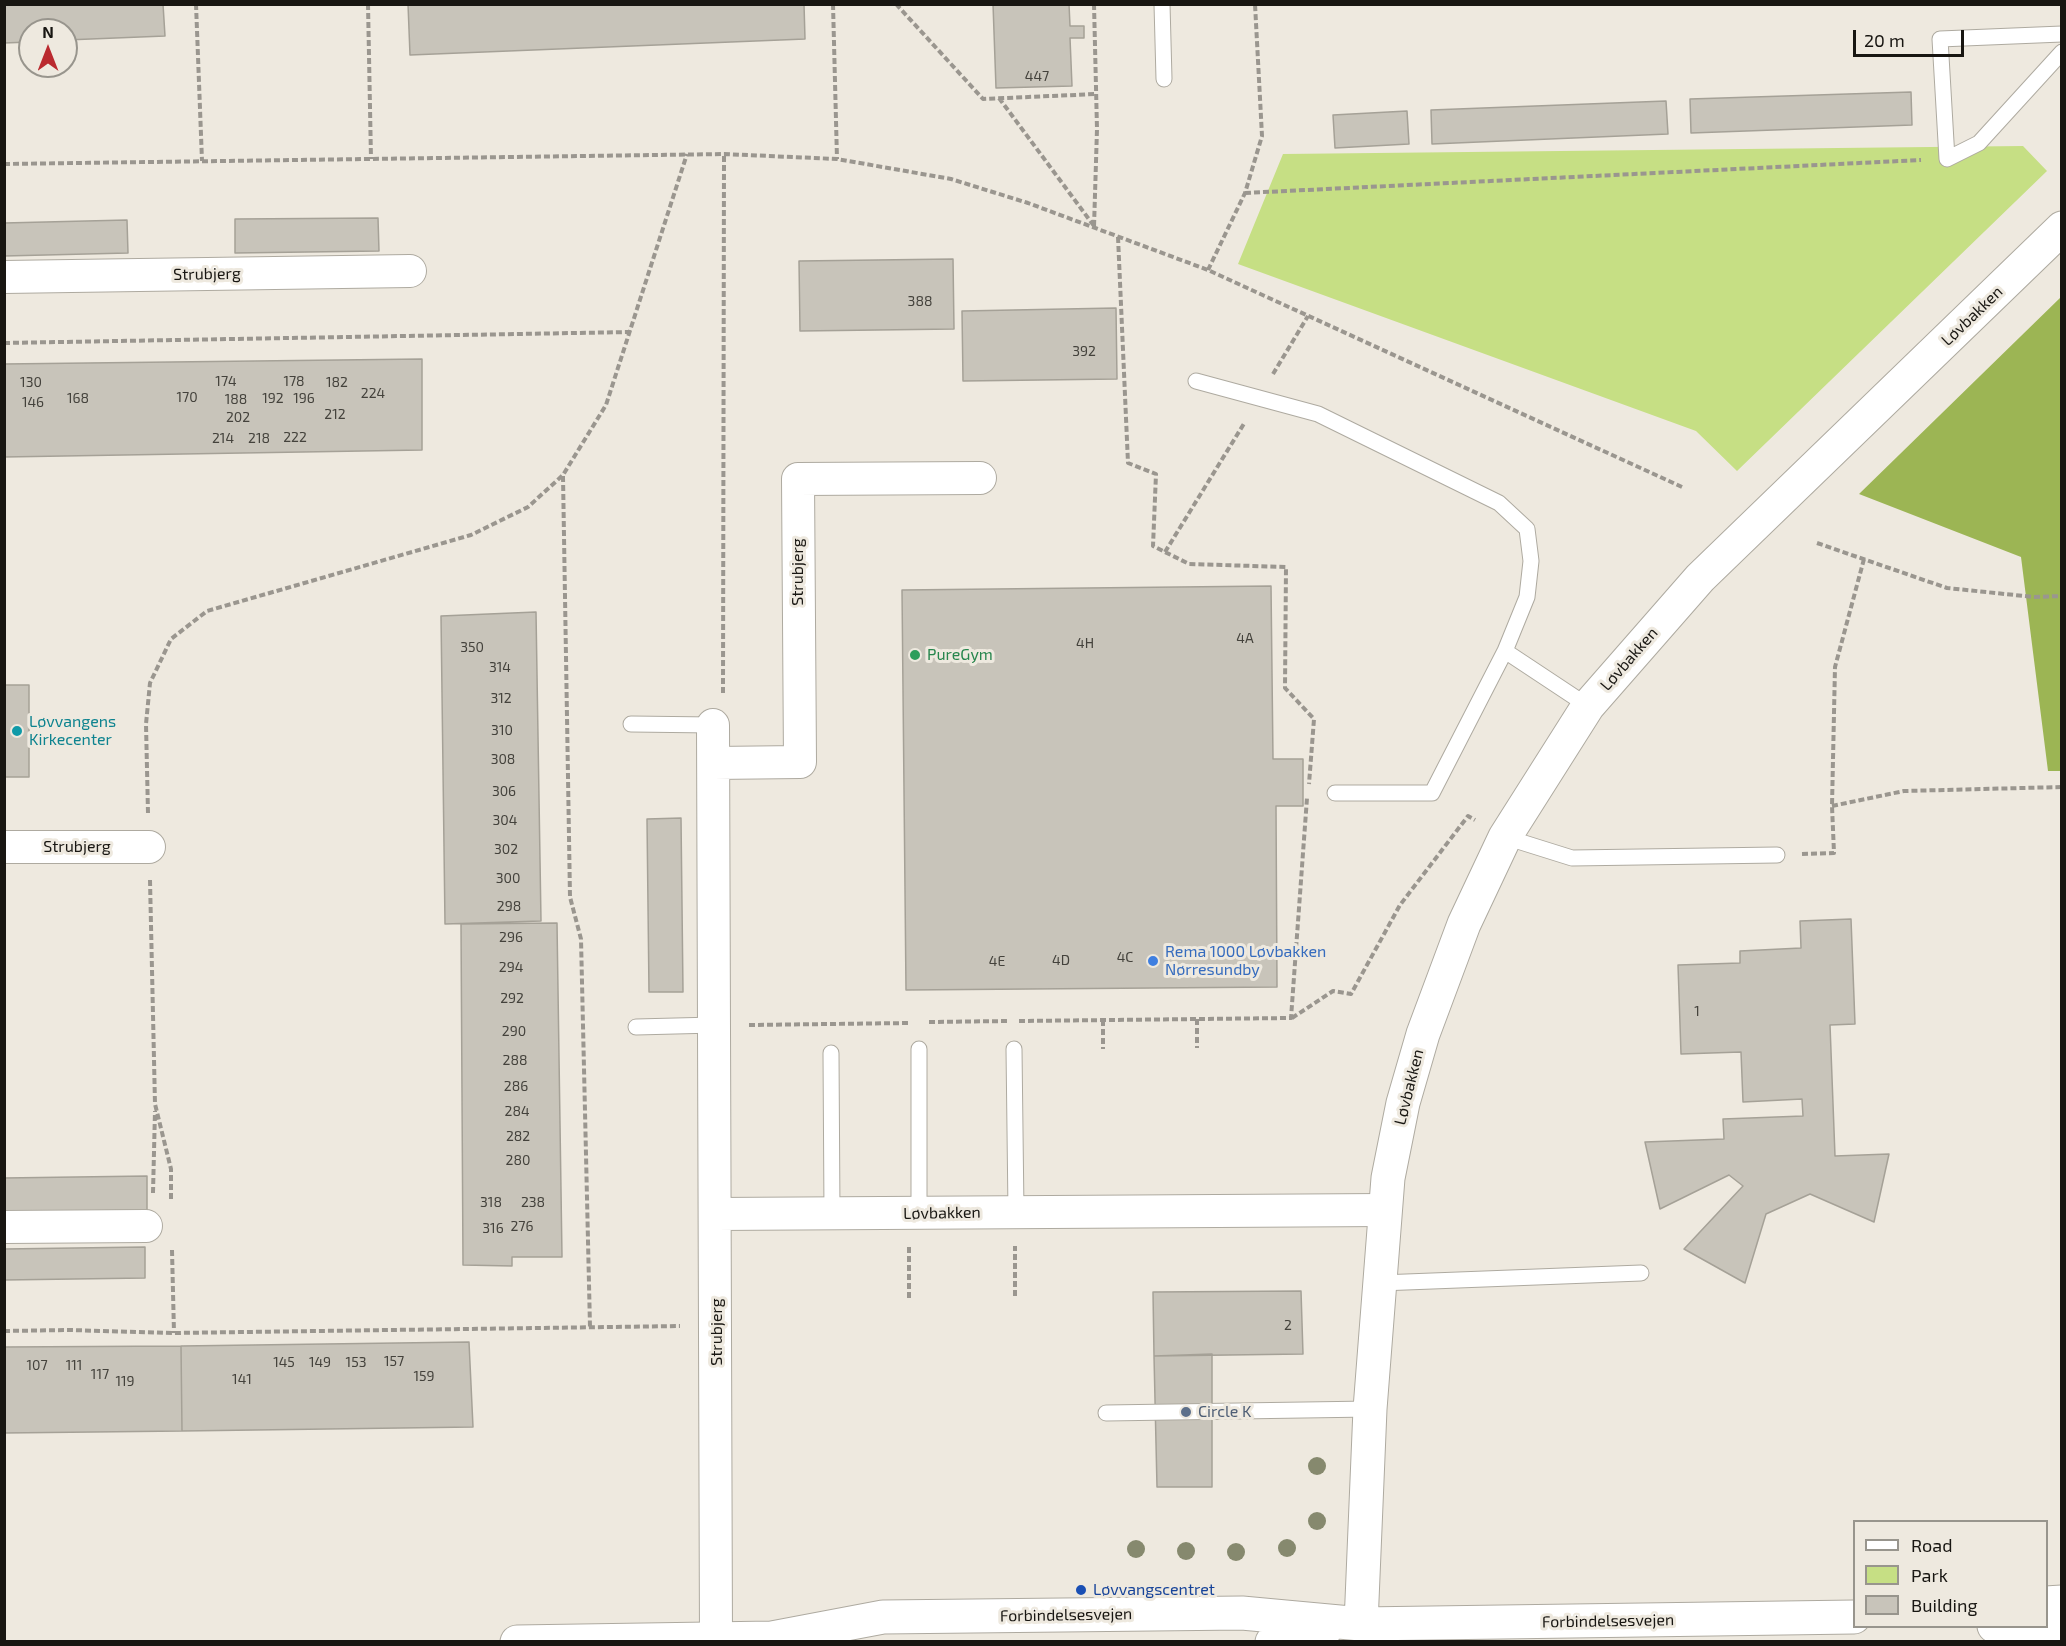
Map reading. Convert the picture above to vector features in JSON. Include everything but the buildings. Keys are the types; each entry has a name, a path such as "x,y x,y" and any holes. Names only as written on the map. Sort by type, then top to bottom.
{"street":[{"name":"Løvbakken","path":"1361,1624 1370,1409 1388,1178 1403,1103 1423,1034 1464,924 1505,837 1588,706 1700,578 2061,228"},
{"name":"Strubjerg","path":"4,277 410,270"},
{"name":"Strubjerg","path":"714,763 800,762 798,479 980,478"},
{"name":"Strubjerg","path":"713,725 717,1325 716,1639"},
{"name":"Strubjerg","path":"4,847 149,847"},
{"name":"Løvbakken","path":"716,1214 1384,1210"},
{"path":"4,1227 159,1233"},
{"name":"Forbindelsesvejen","path":"517,1641 787,1640 883,1617 1242,1613 1361,1624 1853,1617"},
{"name":"Forbindelsesvejen","path":"1272,1641 1361,1624"},
{"path":"2013,1628 2061,1633"}],"lane":[{"path":"1162,4 1164,79"},
{"path":"2061,34 1940,39 1947,159 1979,143 2061,52"},
{"path":"1196,381 1318,414 1499,503 1527,530 1531,561 1527,597 1505,651 1432,793 1335,793"},
{"path":"1505,651 1588,706"},
{"path":"631,724 713,725"},
{"path":"1505,837 1572,858 1777,855"},
{"path":"636,1027 715,1025"},
{"path":"1014,1048 1016,1212"},
{"path":"914,1214 919,1049"},
{"path":"831,1053 832,1214"},
{"path":"1380,1283 1641,1273"},
{"path":"1106,1413 1370,1409"}],"path":[{"path":"196,4 202,161"},
{"path":"368,4 371,159"},
{"path":"833,4 837,159"},
{"path":"896,4 983,99 1096,94"},
{"path":"1094,4 1096,94 1094,227"},
{"path":"1208,270 1245,193 1262,136 1255,4"},
{"path":"999,98 1094,227"},
{"path":"174,1333 159,1233 153,1210 155,1104 146,724 150,683 171,639 207,611 471,535 528,507 563,475 606,405 632,332 687,154"},
{"path":"4,164 724,154 837,159 951,179 1094,227 1208,270 1682,487"},
{"path":"713,725 724,688 724,154"},
{"path":"1245,193 1947,159"},
{"path":"1118,237 1128,463 1156,474 1153,546 1189,564 1286,567 1285,688 1314,718 1308,785"},
{"path":"1165,552 1308,316"},
{"path":"4,343 632,332"},
{"path":"563,475 570,897 582,939 590,1327"},
{"path":"1817,543 1947,588 2034,597 2061,596"},
{"path":"1777,855 1834,853 1832,806 1835,667 1864,559"},
{"path":"1832,806 1904,791 2061,787"},
{"path":"1291,1018 1308,797"},
{"path":"715,1025 1291,1018 1333,991 1351,994 1400,905 1468,816 1505,837"},
{"path":"1197,1019 1197,1048"},
{"path":"1103,1020 1103,1049"},
{"path":"155,1104 171,1169 171,1204"},
{"path":"1015,1296 1016,1212"},
{"path":"909,1298 914,1214"},
{"path":"4,1331 174,1333 717,1325"}],"green space":[{"path":"2023,146 2047,171 1737,471 1696,431 1238,264 1283,154"},
{"path":"2061,297 2062,771 2048,771 2021,557 1859,494"}],"place":[{"name":"PureGym","path":"915,655"},
{"name":"Løvvangens Kirkecenter","path":"17,731"},
{"name":"Rema 1000 Løvbakken Nørresundby","path":"1153,961"},
{"name":"Circle K","path":"1186,1412"},
{"name":"Løvvangscentret","path":"1081,1590"}]}
